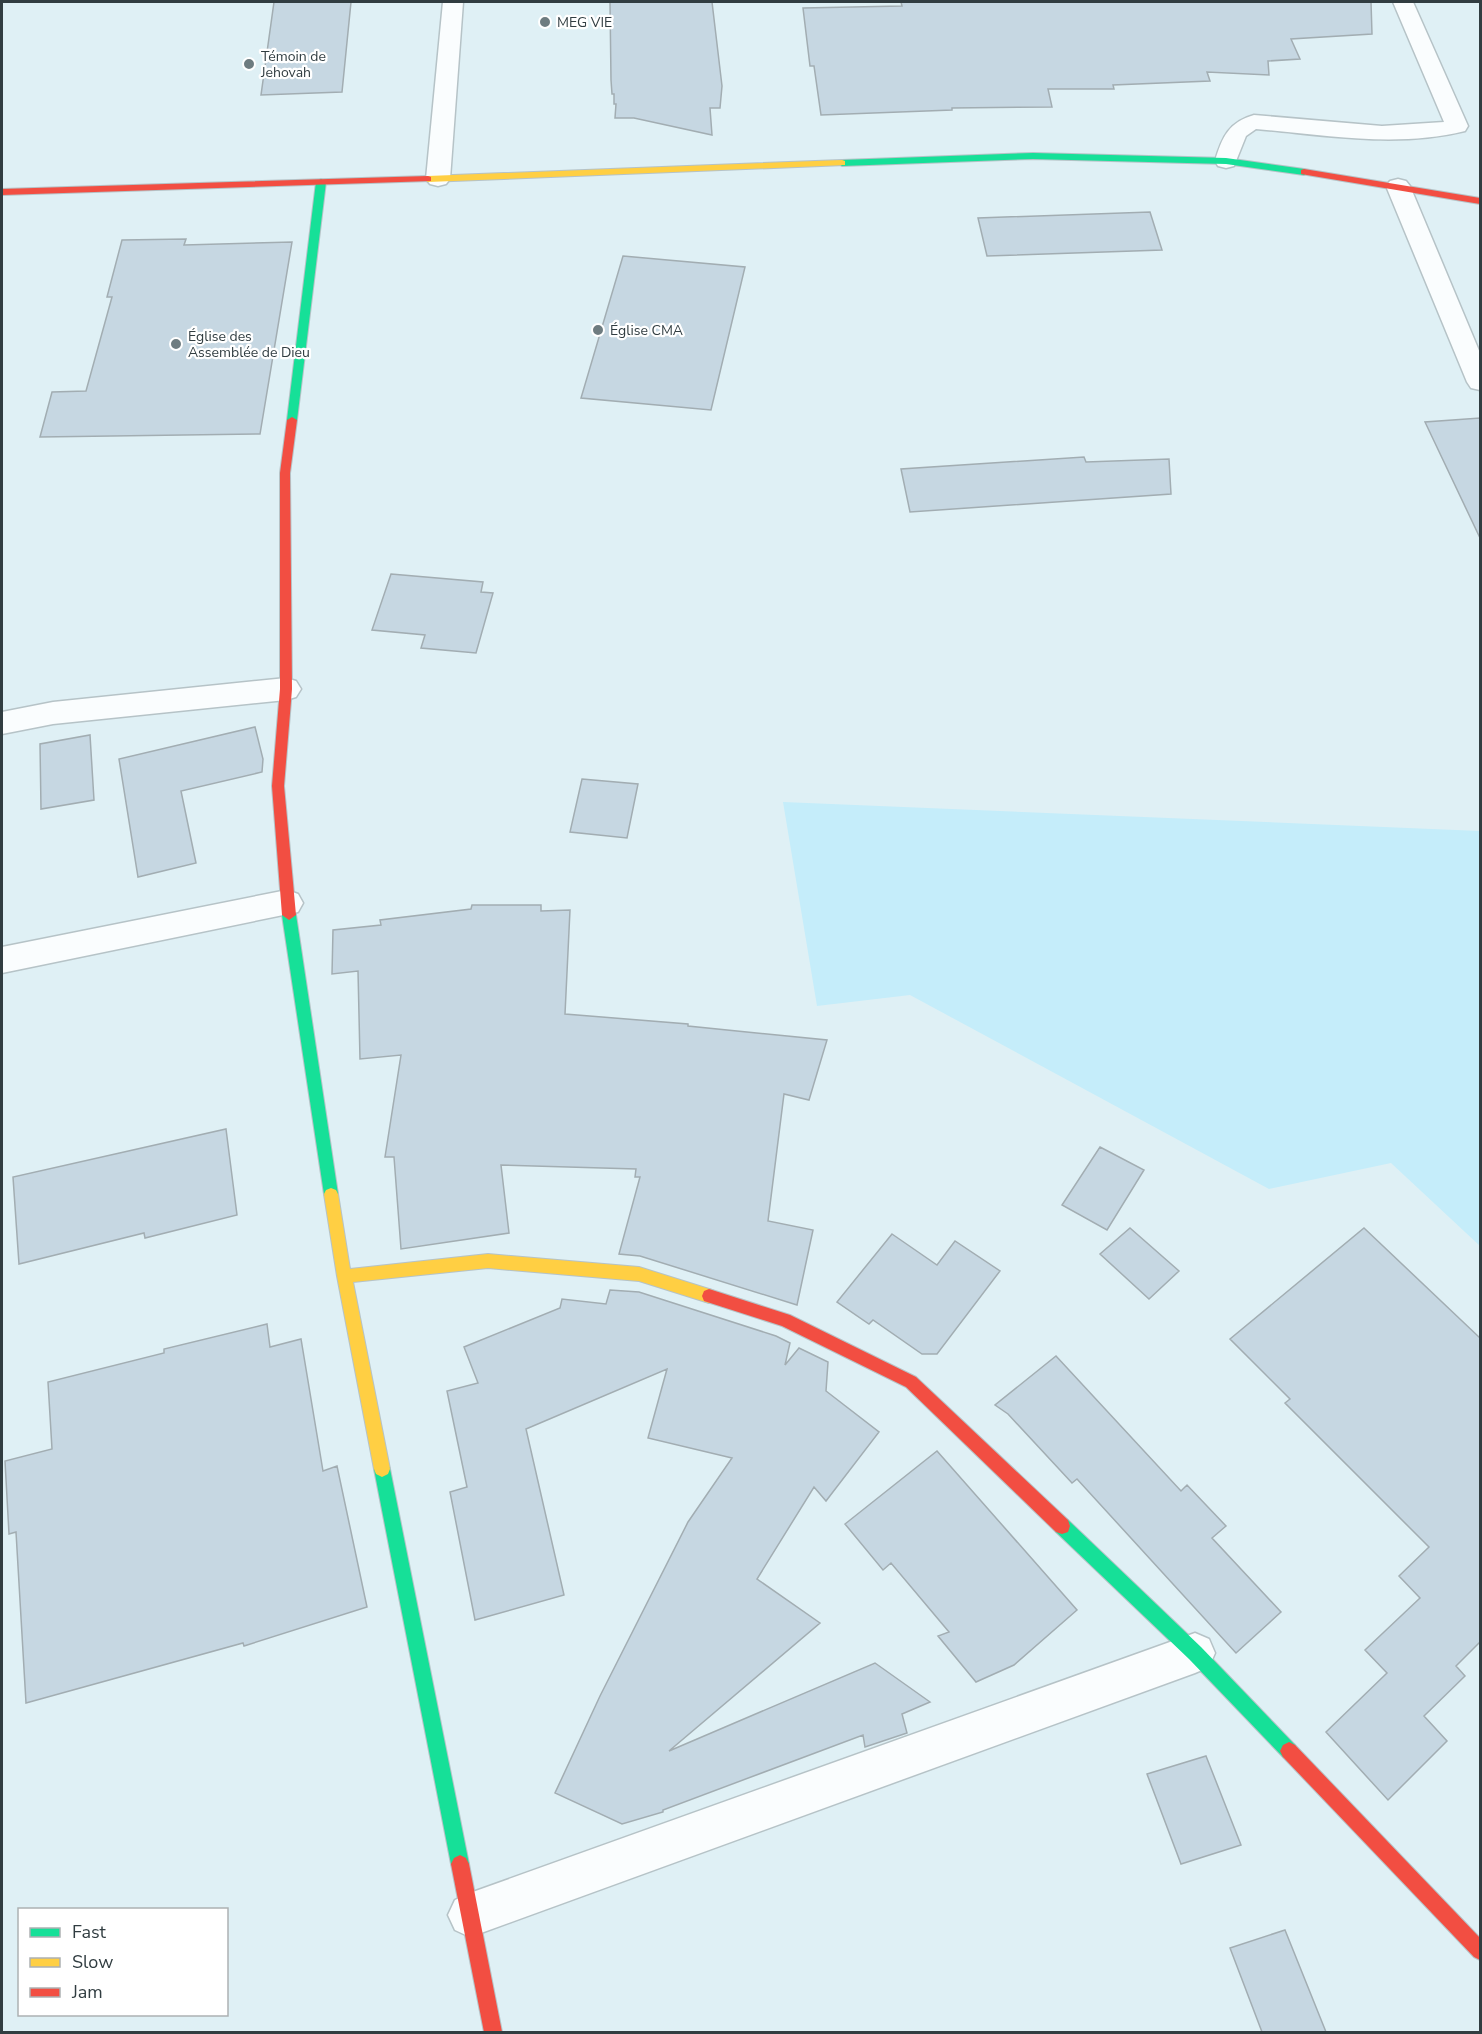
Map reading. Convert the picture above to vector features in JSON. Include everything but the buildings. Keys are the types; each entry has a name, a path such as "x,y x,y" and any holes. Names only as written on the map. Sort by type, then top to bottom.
{"street":[{"path":"438,179 453,2"},
{"path":"1403,2 1457,126"},
{"path":"1226,161 1234,133 1242,125 1254,122 1395,133 1431,132 1457,126 1480,128"},
{"path":"2,192 438,179 1033,156 1226,161 1398,186 1480,201"},
{"path":"321,182 285,473 286,690 278,786 286,903 344,1276 493,2032"},
{"path":"1398,186 1480,382"},
{"path":"2,723 53,713 286,690"},
{"path":"2,960 286,903"},
{"path":"344,1276 488,1261 639,1274 785,1320 911,1382 1195,1653 1480,1951"},
{"path":"470,1915 1195,1653"}],"shaded area":[{"path":"783,802 1480,831 1480,1246 1391,1163 1269,1189 910,995 817,1006"}],"traffic: fast":[{"path":"842,163 1033,156 1226,161 1304,172"},
{"path":"292,420 321,182"},
{"path":"289,915 331,1194"},
{"path":"382,1469 460,1864"},
{"path":"1062,1526 1195,1653 1289,1751"}],"traffic: slow":[{"path":"428,179 842,163"},
{"path":"331,1194 344,1276 382,1469"},
{"path":"344,1276 488,1261 639,1274 709,1296"}],"traffic: jam":[{"path":"1304,172 1480,201"},
{"path":"2,192 428,179"},
{"path":"289,915 278,786 286,689 285,473 292,420"},
{"path":"709,1296 785,1320 911,1382 1062,1526"},
{"path":"1289,1751 1480,1951"},
{"path":"460,1864 493,2032"}],"place":[{"name":"MEG VIE","path":"545,22"},
{"name":"Témoin de Jehovah","path":"249,64"},
{"name":"Église CMA","path":"598,330"},
{"name":"Église des Assemblée de Dieu","path":"176,344"}]}
